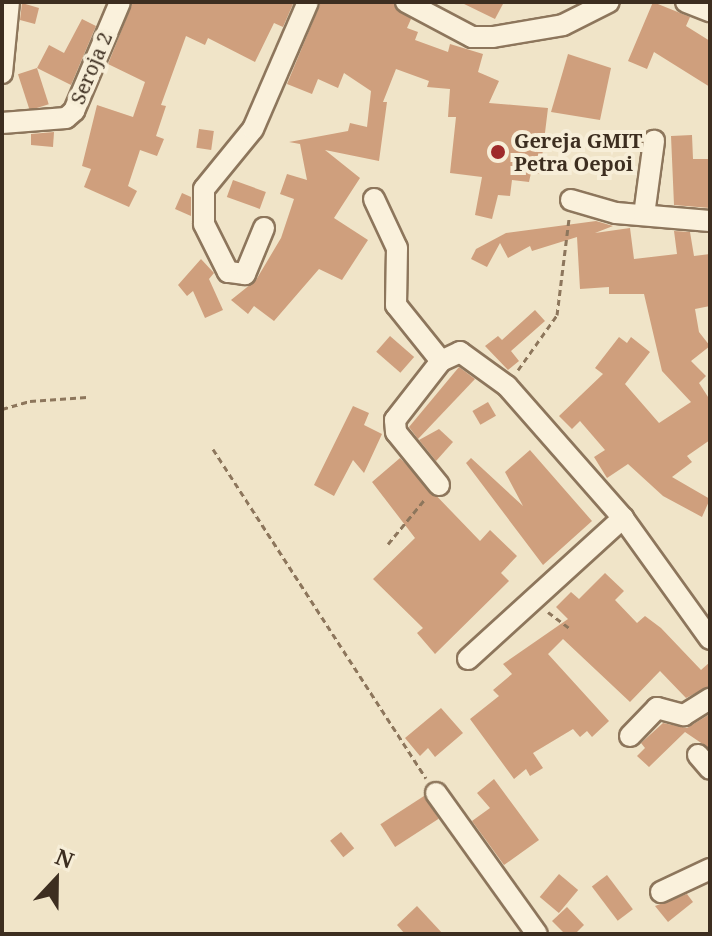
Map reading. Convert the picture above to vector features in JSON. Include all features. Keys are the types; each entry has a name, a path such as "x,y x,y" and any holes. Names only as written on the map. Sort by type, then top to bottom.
{"street":[{"path":"2,73 9,2"},
{"name":"Seroja 2","path":"2,123 66,118 74,111 120,2"},
{"path":"264,228 245,274 228,272 204,224 204,189 253,129 308,2"},
{"path":"406,2 472,37 493,37 563,25 609,2"},
{"path":"686,2 710,11"},
{"path":"644,215 654,141"},
{"path":"374,199 397,248 396,305 441,361"},
{"path":"571,200 584,207 710,221"},
{"path":"439,485 394,427 401,407 441,361 453,353 468,354 507,386 623,518 710,639"},
{"path":"468,659 623,518"},
{"path":"630,736 657,708 684,715 710,699"},
{"path":"436,793 537,934"},
{"path":"661,892 710,869"}],"path":[{"path":"507,386 557,315 571,200"},
{"path":"2,409 30,401 87,397"},
{"path":"213,449 436,793"},
{"path":"388,544 439,485"},
{"path":"533,600 569,628"}],"building":[{"path":"133,2 293,4 283,27 274,23 255,62 208,38 205,45 186,36 161,105 166,106 156,136 164,139 157,156 140,150 128,186 137,191 129,207 84,187 91,169 82,166 97,105 133,117 145,82 108,64"},
{"path":"321,2 393,2 411,19 407,28 418,32 415,40 448,52 450,44 483,54 478,72 499,81 489,103 548,108 540,174 531,173 529,182 512,180 510,196 498,195 492,219 475,215 482,177 450,173 456,117 448,117 450,89 427,87 429,81 396,69 383,102 387,102 379,161 325,150 360,178 334,218 368,240 342,280 319,269 274,321 254,306 248,314 231,300 256,280 281,238 294,199 280,194 287,174 307,180 300,144 289,142 348,131 350,123 367,127 371,91 344,73 338,88 318,79 312,94 287,84"},
{"path":"460,2 504,2 495,19"},
{"path":"653,2 690,17 686,26 710,41 710,87 654,52 647,69 628,61"},
{"path":"22,3 39,8 35,24 20,20"},
{"path":"82,19 96,26 71,85 37,68 49,45 64,53"},
{"path":"568,54 611,68 600,120 551,112"},
{"path":"37,68 49,104 30,110 18,74"},
{"path":"199,129 214,131 211,150 196,148"},
{"path":"54,132 53,147 31,145 31,134"},
{"path":"692,135 693,159 710,159 710,208 674,205 671,136"},
{"path":"233,180 266,192 260,209 227,197"},
{"path":"182,193 191,197 191,216 175,209"},
{"path":"596,221 613,226 595,233 630,228 634,259 677,254 674,231 690,232 694,256 710,254 710,306 695,309 699,332 710,346 691,361 706,376 699,383 710,400 710,440 687,456 692,462 672,477 710,499 702,517 663,496 628,464 607,478 594,457 605,450 580,421 572,429 559,416 603,374 595,368 619,337 627,343 631,337 650,352 625,384 659,423 691,402 662,371 644,294 609,294 609,287 580,289 577,237 532,251 530,246 508,258 500,243 487,267 471,259 476,249 506,233"},
{"path":"201,259 214,273 209,279 223,310 205,318 193,291 187,296 178,285"},
{"path":"535,310 545,321 511,351 519,361 508,370 485,346 498,336 502,340"},
{"path":"390,336 414,357 400,373 376,352"},
{"path":"459,367 475,379 418,439 409,427"},
{"path":"488,402 496,416 480,425 472,411"},
{"path":"353,406 369,413 364,425 382,434 364,473 353,460 334,496 314,485"},
{"path":"439,429 453,442 436,461 419,440"},
{"path":"530,450 592,521 543,565 466,463 471,458 523,506 505,472"},
{"path":"400,458 480,541 490,530 517,556 501,573 509,581 435,654 417,633 423,628 373,579 415,538 372,482"},
{"path":"605,573 624,591 615,600 637,623 645,616 661,628 701,670 710,662 710,686 686,698 660,671 630,702 563,639 548,654 609,721 592,737 587,731 580,737 573,729 533,753 543,768 530,776 526,769 514,779 470,719 499,696 493,690 512,674 503,664 568,619 556,607 571,592 579,599"},
{"path":"441,708 463,733 435,757 428,748 420,756 405,738"},
{"path":"710,714 710,749 685,732 649,767 637,756 645,748 641,743 663,723 687,728"},
{"path":"494,779 539,840 504,865 472,821 490,808 477,793"},
{"path":"424,796 439,819 395,847 380,824"},
{"path":"341,832 354,848 343,857 330,841"},
{"path":"559,874 578,890 559,913 540,897"},
{"path":"607,875 633,909 618,921 592,886"},
{"path":"687,894 693,902 668,922 655,906"},
{"path":"417,906 443,934 405,934 397,925"},
{"path":"567,907 584,925 575,934 565,934 552,921"}],"place":[{"name":"Gereja GMIT Petra Oepoi","path":"498,152"}]}
